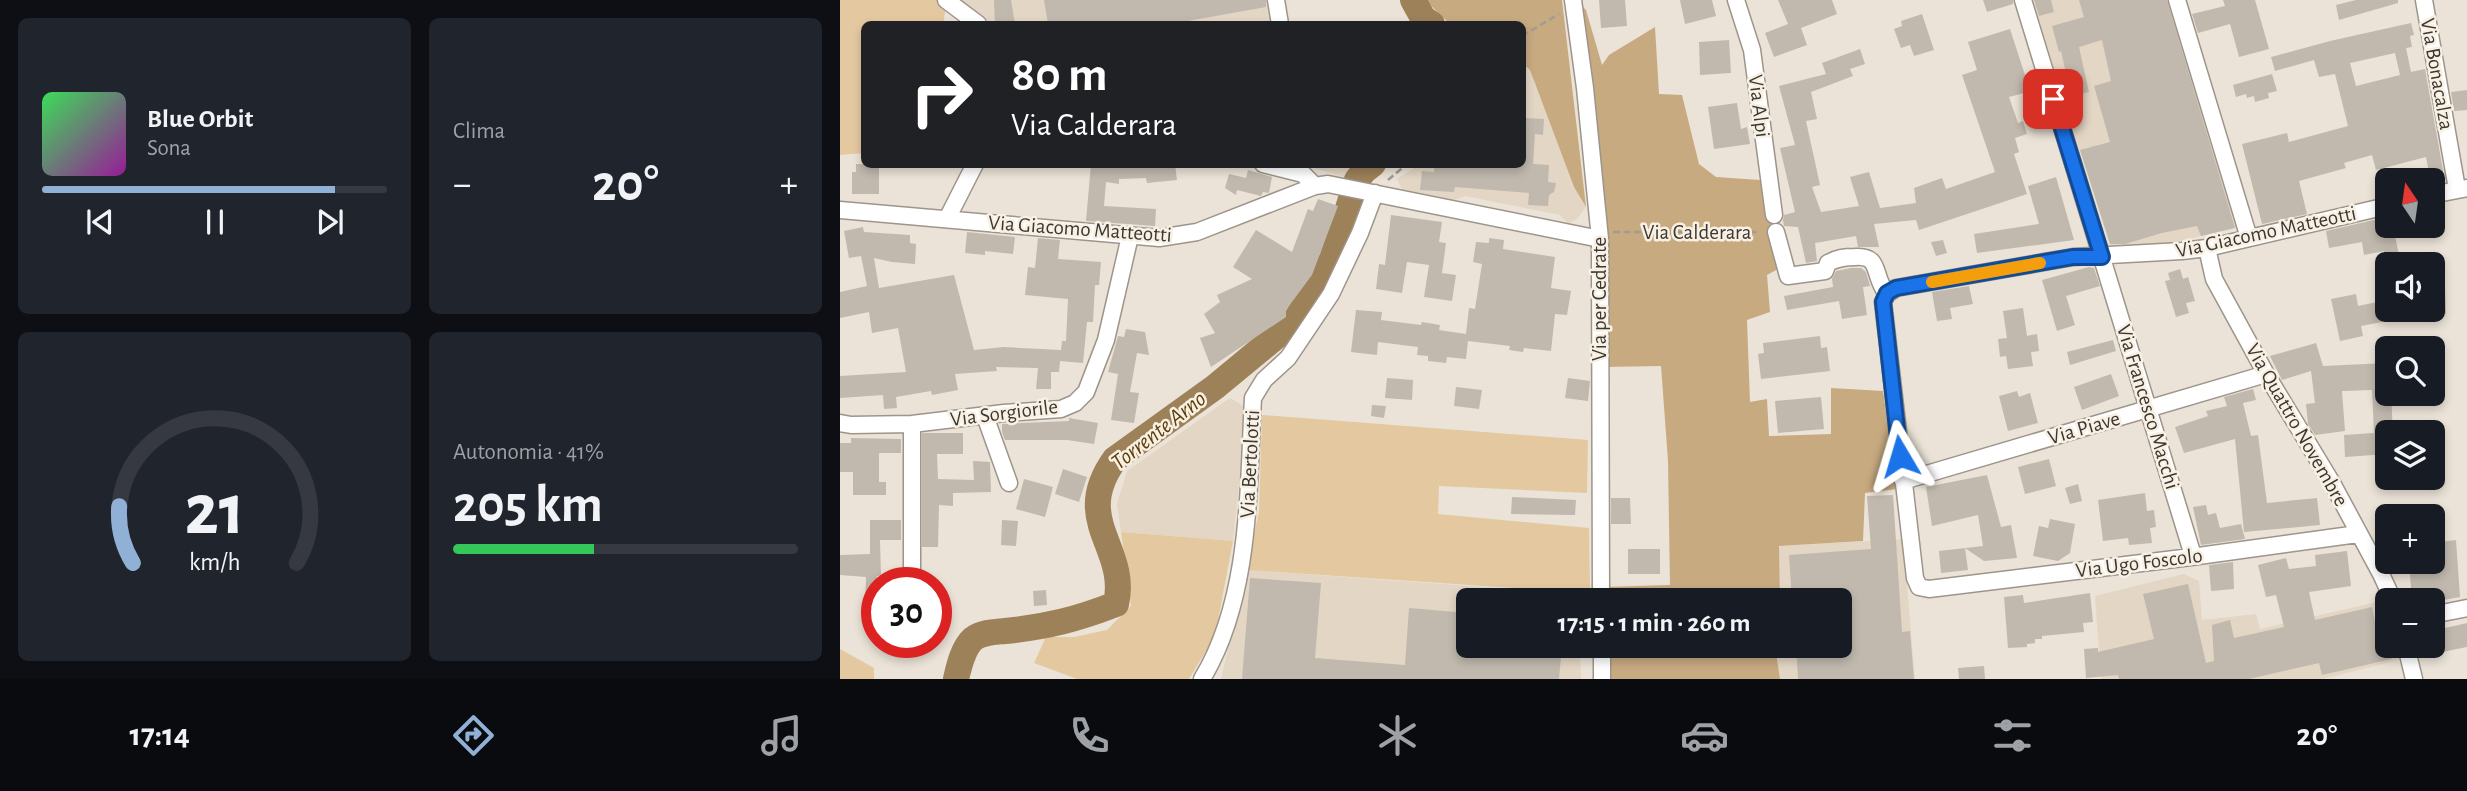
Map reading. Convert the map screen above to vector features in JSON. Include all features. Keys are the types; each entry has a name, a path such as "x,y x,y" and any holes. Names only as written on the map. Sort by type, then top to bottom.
{"street":[{"path":"946,0 974,21"},
{"path":"1276,0 1280,21"},
{"name":"Via Alpi","path":"1736,0 1752,50 1775,223"},
{"name":"Via Francesco Macchi","path":"2023,0 2192,557"},
{"path":"2177,0 2249,238"},
{"name":"Via Bonacalza","path":"2424,0 2462,189"},
{"name":"Via per Cedrate","path":"1573,3 1585,88 1599,236 1601,588"},
{"path":"947,219 973,168"},
{"path":"1279,168 1303,174 1315,186"},
{"name":"Via Giacomo Matteotti","path":"840,210 1168,238 1197,232 1315,186 1340,184 1599,236"},
{"name":"Via Bertolotti","path":"1202,679 1228,626 1246,529 1254,398 1264,380 1288,358 1331,294 1360,233 1371,192"},
{"name":"Via Giacomo Matteotti","path":"2102,257 2207,248 2375,209"},
{"name":"Via Calderara","path":"1775,223 1788,276 1825,271 1828,263 1837,258 1866,256 1873,261 1880,286 1887,293"},
{"name":"Via Sorgiorile","path":"840,423 912,424 1060,409 1074,403 1086,392 1106,340 1129,236"},
{"name":"Via Quattro Novembre","path":"2207,248 2214,279 2266,374 2332,483 2387,588"},
{"path":"1903,481 1883,302 1887,293 1896,288 2073,257 2102,257"},
{"name":"Via Piave","path":"1903,481 2266,374"},
{"path":"985,416 1009,482"},
{"path":"912,424 912,567"},
{"name":"Via Ugo Foscolo","path":"1903,481 1915,578 1919,587 1929,589 2358,534"},
{"path":"2445,612 2467,608"},
{"path":"1602,658 1602,679"},
{"path":"2409,658 2414,679"}],"path":[{"path":"1526,33 1573,3"},
{"path":"1371,192 1401,168"},
{"name":"Via Calderara","path":"1599,236 1775,223"}],"shaded area":[{"path":"840,0 937,0 946,7 944,21 861,21 861,153 840,155"},
{"path":"958,0 1269,0 1272,21 987,21"},
{"path":"1425,0 1562,0 1586,207 1574,187 1530,70 1526,67 1526,21 1447,21"},
{"path":"2032,0 2171,0 2242,226 2168,244 2111,248"},
{"path":"1582,6 1586,10 1602,65 1609,55 1655,27 1659,94 1682,95 1699,164 1716,177 1760,180 1782,267 1767,275 1770,312 1747,320 1750,402 1767,399 1769,436 1831,434 1831,388 1883,391 1897,489 1865,493 1863,541 1779,546 1780,588 1607,588 1670,585 1668,461 1661,366 1604,367 1608,303 1598,131"},
{"path":"1526,67 1530,70 1574,187 1586,207 1577,219 1568,223 1560,215 1465,196 1451,201 1402,189 1397,179 1414,168 1526,168"},
{"path":"1314,168 1352,168 1344,177"},
{"path":"1230,398 1247,408 1233,541 1121,532 1117,504 1127,471"},
{"path":"1262,415 1588,440 1587,493 1439,486 1438,514 1589,528 1590,588 1515,588 1246,570 1259,512"},
{"path":"1121,532 1233,541 1215,636 1189,679 1077,679 1034,663 1046,637 1074,637 1107,630 1131,606"},
{"path":"1903,539 1915,679 1780,679 1777,658 1852,658 1852,588 1780,588 1779,546"},
{"path":"1246,570 1496,588 1456,588 1456,658 1580,658 1581,679 1221,679"},
{"path":"2184,574 2199,581 2202,620 2256,614 2260,629 2375,602 2375,658 2399,660 2323,679 2101,679 2095,596"},
{"path":"840,649 874,668 874,679 840,679"},
{"path":"1608,658 1777,658 1780,679 1609,679"}],"building":[{"path":"994,0 1011,0 1014,21 995,21"},
{"path":"1044,0 1266,0 1266,7 1188,21 1048,21"},
{"path":"1599,0 1625,0 1627,26 1601,28"},
{"path":"1680,0 1712,0 1716,16 1685,24"},
{"path":"1778,0 1832,0 1837,14 1801,28 1807,45 1774,57 1765,33 1788,24"},
{"path":"1983,0 2013,0 2013,4 1987,12"},
{"path":"2034,0 2051,0 2054,12 2039,16"},
{"path":"2079,0 2167,0 2235,228 2201,236 2197,226 2125,244 2110,244 2080,150 2110,142 2094,86 2111,81 2102,40 2079,47 2089,92 2071,96 2061,51 2059,52 2052,26 2084,17"},
{"path":"2223,0 2255,0 2269,49 2239,57 2230,24 2198,33 2192,14 2225,6"},
{"path":"2356,0 2398,0 2398,3 2339,20 2336,5"},
{"path":"1922,14 1934,50 1914,56 1910,45 1901,48 1894,29 1902,26 1901,21"},
{"path":"2411,23 2414,35 2410,36 2412,47 2406,48 2411,72 2425,69 2443,168 2428,168 2426,157 2384,168 2375,168 2372,155 2344,163 2346,168 2299,181 2307,214 2262,224 2242,144 2287,133 2289,142 2348,126 2335,74 2319,77 2314,60 2275,71 2271,57","holes":["2395,53 2400,75 2356,86 2350,63"]},
{"path":"2010,29 2025,75 2034,73 2039,89 2009,97 2018,123 2023,121 2027,134 2015,138 2019,152 2014,154 2027,194 1919,230 1916,220 1874,224 1879,247 1858,247 1856,236 1815,243 1817,261 1806,263 1798,227 1784,226 1783,220 1784,215 1795,212 1780,148 1795,145 1779,86 1826,74 1822,63 1860,49 1865,64 1850,69 1853,76 1811,92 1817,119 1806,121 1820,185 1812,187 1821,212 1859,206 1850,177 1869,172 1880,208 1916,203 1914,188 1942,178 1946,189 1995,172 1962,75 1977,70 1968,42"},
{"path":"1729,40 1731,73 1700,75 1699,42"},
{"path":"2272,74 2277,91 2268,93 2269,98 2255,102 2254,96 2247,98 2246,94 2236,97 2233,85"},
{"path":"2467,90 2467,110 2454,111 2451,92"},
{"path":"1737,103 1741,129 1747,127 1750,144 1714,149 1708,107"},
{"path":"1526,118 1544,119 1543,135 1535,134 1533,164 1549,165 1548,182 1556,183 1554,192 1549,195 1548,206 1528,205 1529,193 1455,187 1454,192 1420,190 1422,171 1434,172 1434,168 1526,168"},
{"path":"856,164 861,164 861,168 879,168 879,194 852,194 852,172 856,172"},
{"path":"1091,168 1176,168 1177,180 1147,183 1146,178 1119,179 1119,184 1106,182 1104,206 1156,209 1155,226 1086,221"},
{"path":"1248,170 1272,177 1269,193 1263,192 1261,196 1237,190 1236,195 1225,188 1229,174 1246,178"},
{"path":"2056,177 2074,240 1977,253 1974,234 2039,224 2028,186"},
{"path":"1318,199 1338,206 1312,275 1286,310 1286,317 1211,367 1200,338 1215,333 1204,314 1220,302 1217,295 1252,279 1233,267 1256,230 1292,252 1308,209 1313,211"},
{"path":"1391,215 1442,222 1439,242 1446,243 1442,273 1456,275 1452,301 1424,297 1429,265 1407,262 1402,293 1376,289 1379,264 1385,265"},
{"path":"2375,220 2375,238 2395,238 2398,252 2384,251 2364,255 2362,242 2329,248 2326,231"},
{"path":"863,227 864,232 910,235 910,243 916,244 915,264 874,258 879,288 954,275 974,350 1004,347 1061,350 1062,341 1066,341 1068,299 1025,295 1028,267 1035,268 1038,238 1060,240 1058,259 1101,262 1099,285 1095,285 1093,322 1087,322 1083,363 1060,361 1059,372 1051,372 1051,389 1036,389 1038,368 996,367 997,371 955,374 958,390 896,397 897,408 884,409 883,395 840,398 840,376 906,372 898,328 872,333 869,312 840,318 840,292 867,286 861,256 849,258 844,231"},
{"path":"967,232 1015,237 1013,254 985,251 985,255 965,253"},
{"path":"1489,238 1504,240 1503,249 1555,257 1551,288 1571,291 1567,315 1555,314 1551,351 1524,348 1523,352 1509,350 1510,346 1468,341 1466,359 1447,357 1446,363 1428,361 1428,356 1417,355 1418,347 1378,342 1377,355 1351,352 1356,310 1382,312 1381,320 1421,325 1422,322 1440,325 1439,330 1466,334 1469,308 1475,309 1482,264 1473,262 1476,242 1489,243"},
{"path":"1943,240 1947,253 1936,256 1931,242"},
{"path":"1861,268 1866,272 1870,286 1863,287 1867,315 1842,319 1839,301 1787,310 1784,296 1833,287 1832,279 1836,271"},
{"path":"2094,268 2100,286 2066,296 2075,325 2057,331 2042,280"},
{"path":"2180,269 2183,279 2188,277 2195,301 2186,303 2189,313 2176,317 2165,281 2170,280 2168,273"},
{"path":"1969,286 1973,304 1950,308 1952,319 1937,321 1932,292"},
{"path":"2356,294 2358,306 2375,302 2375,322 2382,322 2361,326 2363,336 2340,341 2331,299"},
{"path":"2023,308 2027,336 2037,334 2039,351 2031,352 2033,366 2008,369 2006,356 2000,357 1998,339 2007,338 2003,311"},
{"path":"1126,329 1145,332 1149,355 1137,353 1130,392 1139,393 1134,423 1111,420 1118,374 1108,372 1118,336 1124,337"},
{"path":"1820,336 1821,348 1827,347 1830,371 1761,379 1758,354 1764,353 1763,343"},
{"path":"2113,340 2116,351 2070,365 2067,352"},
{"path":"2316,343 2323,366 2375,364 2375,406 2392,406 2392,420 2375,420 2375,455 2345,457 2344,435 2374,433 2372,390 2342,391 2345,431 2315,435 2308,424 2306,404 2315,403 2311,371 2282,380 2270,356"},
{"path":"2111,374 2119,396 2082,410 2074,387"},
{"path":"1387,378 1413,380 1412,400 1385,398"},
{"path":"1568,378 1590,381 1588,401 1565,398"},
{"path":"1456,387 1482,390 1479,409 1454,406"},
{"path":"2253,389 2256,400 2243,403 2251,436 2258,435 2267,503 2317,498 2320,525 2244,532 2235,439 2184,453 2175,427 2208,416 2206,411 2227,406 2224,397"},
{"path":"2017,391 2019,397 2030,393 2038,423 2008,431 1999,396"},
{"path":"1821,397 1824,429 1778,433 1775,401"},
{"path":"1372,405 1386,406 1384,418 1371,416"},
{"path":"1069,418 1098,423 1094,444 1067,440 1005,440 1002,432 1002,424 1069,421"},
{"path":"922,433 963,433 963,454 937,454 938,479 974,480 973,461 990,462 991,492 953,493 953,506 939,505 938,547 922,547"},
{"path":"851,438 901,439 901,453 879,453 879,482 886,482 886,495 853,495 853,472 840,472 840,443 851,443"},
{"path":"2049,459 2056,486 2025,494 2018,467"},
{"path":"1063,469 1087,477 1079,502 1055,494"},
{"path":"1987,475 2001,527 2011,525 2017,558 1984,561 1965,548 1983,546 1978,515 1932,526 1926,487"},
{"path":"1024,479 1053,487 1045,517 1016,509"},
{"path":"2078,484 2082,501 2070,504 2065,488"},
{"path":"2145,493 2147,511 2154,510 2156,527 2150,528 2152,543 2129,545 2128,538 2103,541 2098,500"},
{"path":"1893,495 1902,632 1910,631 1914,679 1798,679 1797,658 1852,658 1852,588 1791,588 1789,555 1871,549 1867,496"},
{"path":"1512,497 1576,500 1575,515 1511,514"},
{"path":"1611,498 1630,498 1631,524 1611,524"},
{"path":"2206,505 2208,515 2216,513 2220,528 2241,524 2245,539 2201,545 2193,507"},
{"path":"2050,519 2075,524 2070,553 2058,561 2033,556 2039,526 2048,528"},
{"path":"870,520 901,520 901,540 880,540 881,567 861,567 861,577 840,575 840,555 870,554"},
{"path":"1002,520 1018,521 1016,546 1001,545"},
{"path":"2456,540 2460,597 2445,600 2445,588 2411,588 2410,574 2445,574 2445,541"},
{"path":"1965,548 1968,570 1941,573 1939,551"},
{"path":"1628,549 1660,549 1660,574 1628,574"},
{"path":"2347,551 2351,586 2309,592 2315,620 2372,607 2375,621 2375,658 2392,659 2322,675 2319,663 2249,679 2119,679 2118,675 2086,678 2084,649 2098,648 2098,652 2154,639 2143,594 2188,584 2206,663 2214,661 2212,625 2230,620 2234,638 2284,627 2276,595 2266,597 2258,565 2286,558 2289,569 2316,566 2315,555"},
{"path":"2233,562 2234,589 2211,591 2209,565"},
{"path":"1250,578 1321,583 1315,658 1405,665 1409,608 1456,612 1456,658 1561,658 1559,679 1242,679"},
{"path":"1046,590 1047,605 1034,606 1033,591"},
{"path":"2090,593 2093,622 2083,623 2084,632 2042,636 2042,639 2035,639 2035,643 2027,644 2027,647 2008,648 2004,597 2023,595 2024,603"},
{"path":"2467,623 2467,647 2445,651 2445,628"},
{"path":"1984,666 1985,679 1959,679 1958,668"}],"waterway":[{"name":"Torrente Arno","path":"1413,0 1428,21"},
{"name":"Torrente Arno","path":"956,679 964,652 977,637 1062,622 1116,604 1118,584 1115,566 1099,517 1098,500 1103,481 1115,459 1215,387 1295,321 1332,259 1357,180 1368,168"}],"slow traffic":[{"path":"1932,282 2040,263"}],"route":[{"path":"1900,456 1883,302 1887,293 1896,288 2073,257 2102,257 2053,99"}]}
